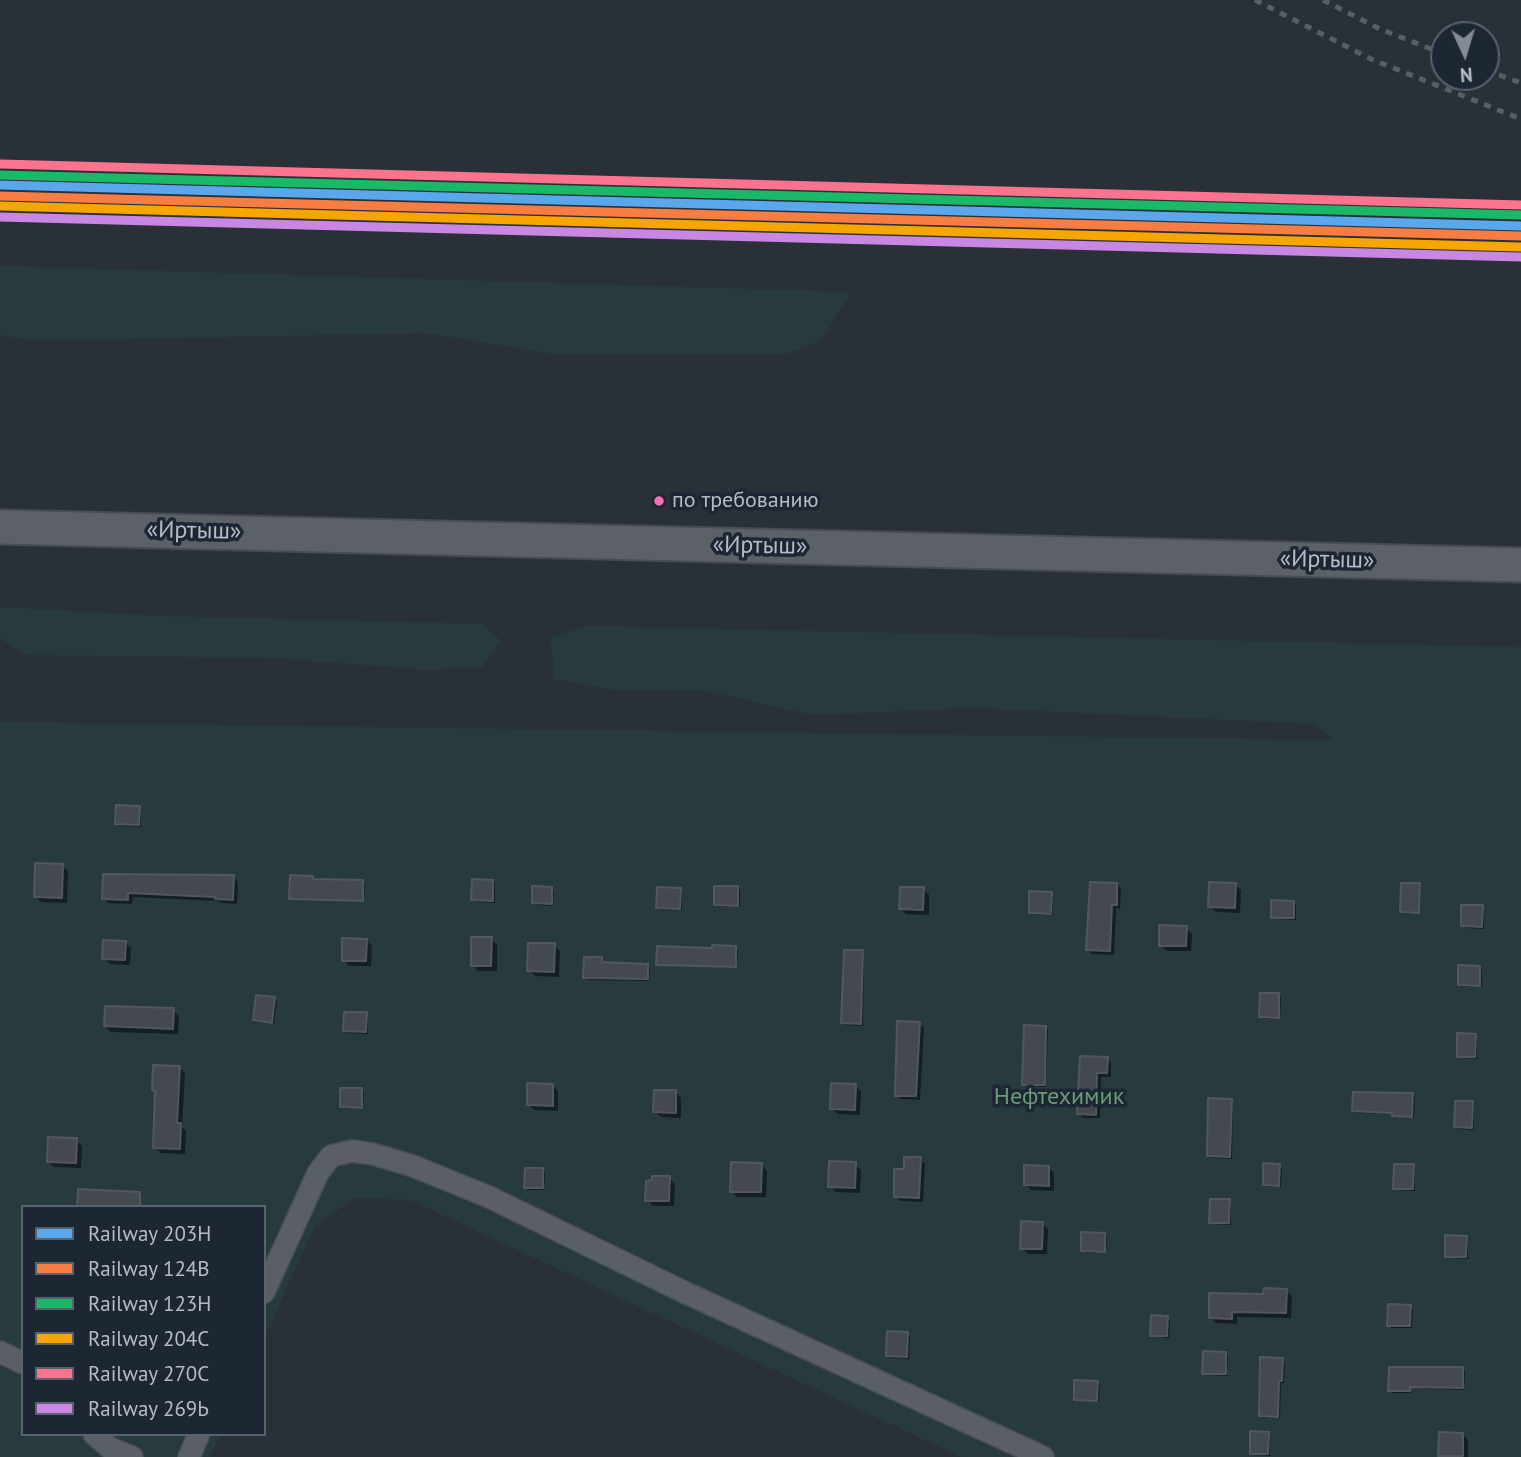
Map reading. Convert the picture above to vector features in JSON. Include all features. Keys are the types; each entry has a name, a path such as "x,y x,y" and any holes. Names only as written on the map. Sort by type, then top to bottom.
{"main road":[{"name":"«Иртыш»","path":"0,527 1521,565"}],"street":[{"path":"266,1288 318,1173 331,1156 352,1151 373,1154 413,1166 489,1197 696,1298 1043,1457"},
{"path":"0,1352 21,1362"},
{"path":"96,1436 110,1448 132,1457"},
{"path":"189,1457 198,1436"}],"green space":[{"path":"0,266 851,292 822,340 787,354 553,354 426,333 37,341 0,335"},
{"path":"0,607 162,616 483,624 501,641 482,667 429,670 272,658 26,655 0,638"},
{"name":"Нефтехимик","path":"588,626 1521,647 1521,1457 961,1457 410,1200 356,1198 316,1224 266,1334 266,1205 21,1205 21,1436 220,1436 210,1457 0,1457 0,722 1333,740 1315,724 973,708 812,715 706,691 614,690 555,679 550,637"}],"building":[{"path":"116,805 140,806 139,825 115,824"},
{"path":"35,863 63,864 62,898 34,897"},
{"path":"103,874 234,875 233,900 128,893 128,900 102,899"},
{"path":"290,875 313,876 313,879 363,880 363,901 289,899"},
{"path":"472,879 493,880 493,901 471,900"},
{"path":"1090,882 1117,883 1117,905 1112,905 1110,951 1086,950"},
{"path":"1209,882 1236,883 1235,908 1208,907"},
{"path":"1401,883 1420,883 1419,913 1400,912"},
{"path":"532,886 552,887 552,904 532,903"},
{"path":"714,886 738,886 738,906 714,905"},
{"path":"657,887 681,888 680,909 656,908"},
{"path":"900,887 924,887 923,910 899,909"},
{"path":"1029,891 1052,892 1051,914 1029,913"},
{"path":"1271,900 1294,901 1294,918 1271,918"},
{"path":"1461,905 1483,905 1482,927 1461,926"},
{"path":"1159,925 1187,926 1186,946 1159,946"},
{"path":"471,937 492,937 491,966 471,966"},
{"path":"342,938 367,939 366,961 342,961"},
{"path":"103,940 126,941 125,960 102,959"},
{"path":"528,943 555,943 554,972 527,971"},
{"path":"712,945 736,946 736,967 656,965 657,946 712,948"},
{"path":"844,950 863,950 861,1024 841,1023"},
{"path":"584,957 602,957 602,962 648,964 648,979 583,978"},
{"path":"1458,965 1480,966 1480,986 1458,985"},
{"path":"1260,993 1279,993 1279,1018 1259,1017"},
{"path":"256,995 275,997 272,1023 253,1020"},
{"path":"105,1006 174,1008 173,1029 104,1026"},
{"path":"344,1012 367,1012 366,1032 343,1031"},
{"path":"897,1021 920,1022 916,1096 895,1096"},
{"path":"1024,1025 1046,1026 1045,1085 1022,1085"},
{"path":"1457,1033 1476,1034 1475,1057 1457,1057"},
{"path":"1080,1056 1108,1057 1107,1073 1097,1073 1096,1115 1077,1114"},
{"path":"153,1065 180,1066 177,1123 181,1123 180,1149 153,1148"},
{"path":"527,1083 553,1084 553,1106 527,1105"},
{"path":"831,1083 856,1084 855,1110 830,1109"},
{"path":"340,1088 362,1088 362,1108 340,1107"},
{"path":"654,1090 676,1090 676,1113 653,1112"},
{"path":"1353,1092 1413,1093 1412,1117 1352,1111"},
{"path":"1208,1098 1232,1099 1230,1157 1207,1156"},
{"path":"1455,1101 1473,1101 1472,1128 1454,1127"},
{"path":"48,1137 77,1138 76,1163 47,1162"},
{"path":"904,1157 921,1157 919,1198 894,1197 894,1169 904,1169"},
{"path":"829,1161 856,1162 855,1188 828,1187"},
{"path":"731,1162 762,1163 761,1192 730,1192"},
{"path":"1263,1163 1280,1164 1279,1186 1263,1185"},
{"path":"1394,1164 1414,1164 1413,1189 1393,1189"},
{"path":"1024,1165 1049,1166 1049,1186 1024,1185"},
{"path":"525,1168 543,1168 543,1188 524,1188"},
{"path":"652,1176 670,1176 669,1201 645,1201 646,1181 652,1180"},
{"path":"78,1189 140,1192 140,1205 77,1205"},
{"path":"1210,1199 1230,1199 1229,1223 1209,1223"},
{"path":"1021,1221 1043,1222 1042,1249 1020,1249"},
{"path":"1081,1232 1105,1233 1105,1252 1081,1251"},
{"path":"1445,1235 1467,1236 1466,1257 1445,1257"},
{"path":"1264,1288 1287,1289 1286,1313 1232,1312 1232,1319 1209,1318 1209,1293 1263,1294"},
{"path":"1388,1304 1411,1305 1410,1326 1387,1326"},
{"path":"1151,1315 1168,1316 1167,1336 1150,1336"},
{"path":"887,1331 908,1332 907,1357 886,1356"},
{"path":"1203,1351 1226,1352 1226,1374 1202,1374"},
{"path":"1260,1357 1283,1358 1278,1417 1259,1416"},
{"path":"1389,1367 1463,1367 1463,1388 1410,1387 1410,1391 1388,1391"},
{"path":"1074,1380 1098,1381 1097,1401 1074,1400"},
{"path":"1250,1431 1269,1432 1268,1454 1250,1454"},
{"path":"1439,1432 1463,1433 1463,1456 1438,1456"}],"railway":[{"path":"1255,0 1371,59 1521,119"},
{"path":"1323,0 1380,29 1430,49"},
{"path":"1500,75 1521,83"}],"rail line":[{"name":"270С","path":"1,164 1521,205"},
{"name":"123Н","path":"0,175 1521,215"},
{"name":"203Н","path":"0,185 1521,226"},
{"name":"124В","path":"0,196 1521,236"},
{"name":"204С","path":"0,206 1520,247"},
{"name":"269Ь","path":"0,217 1520,257"}],"place":[{"name":"по требованию","path":"659,501"}]}
